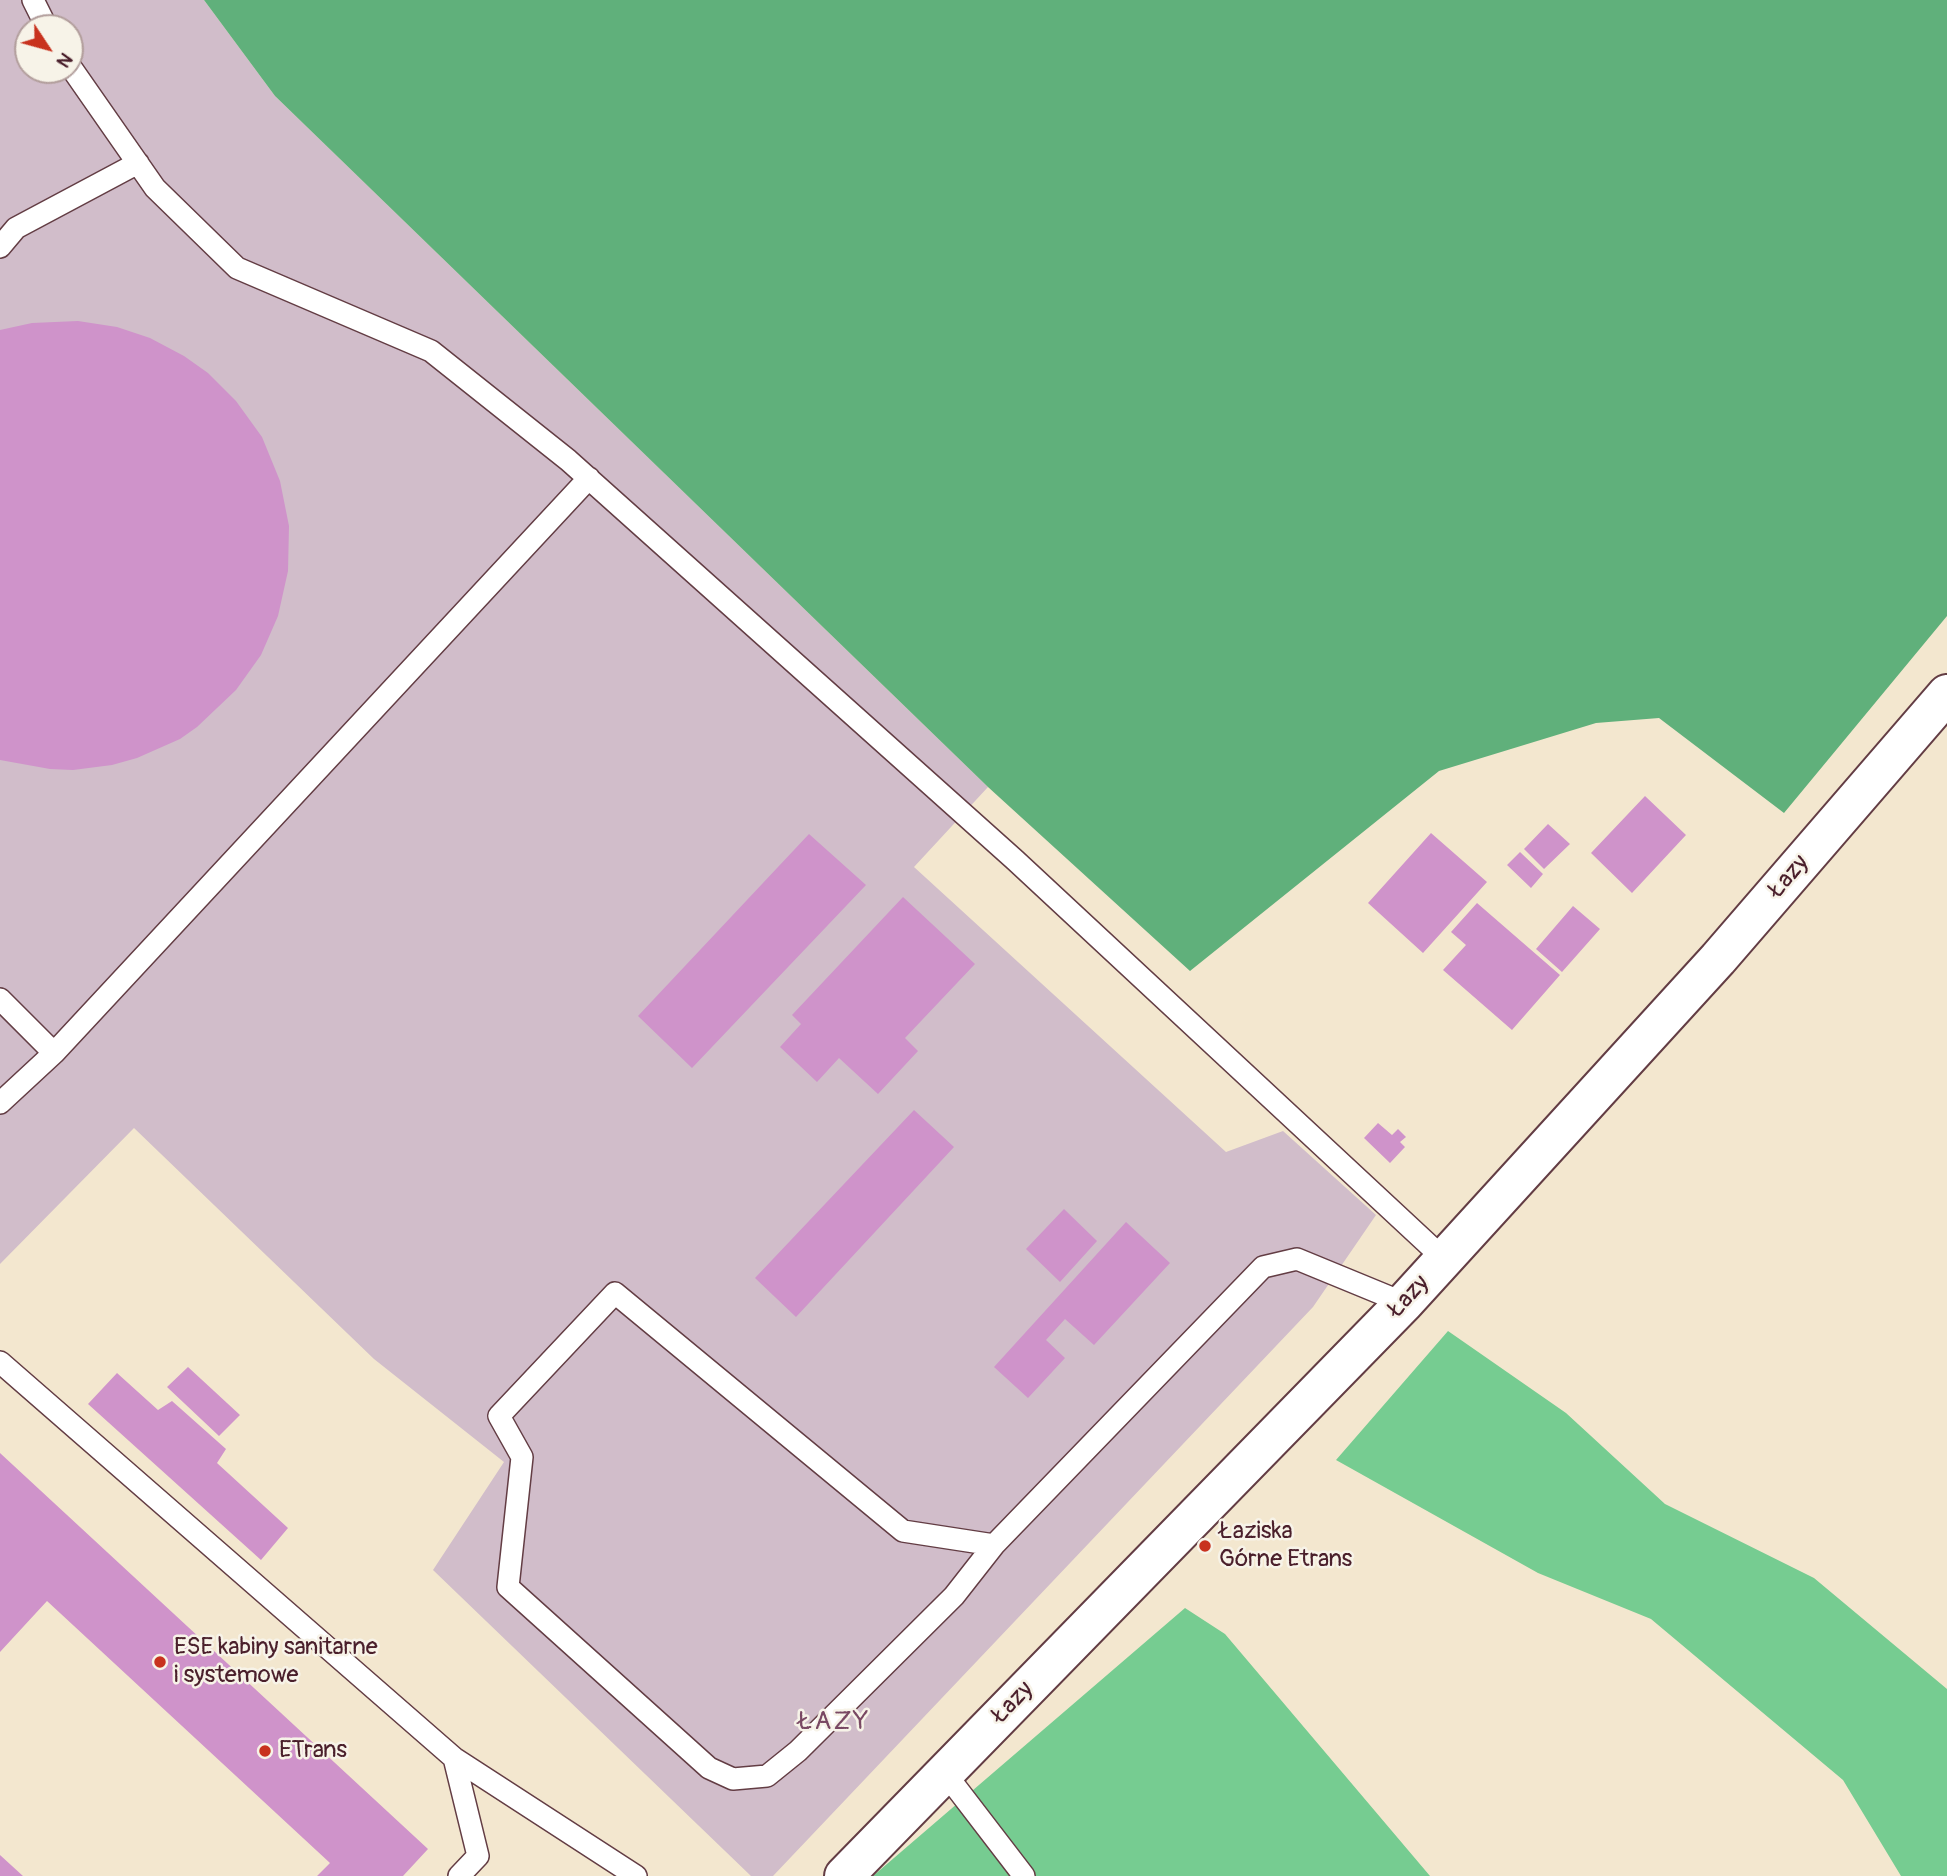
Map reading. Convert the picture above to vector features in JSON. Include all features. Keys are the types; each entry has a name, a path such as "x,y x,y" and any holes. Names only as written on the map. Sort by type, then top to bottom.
{"street":[{"name":"Łazy","path":"844,1876 1404,1303 1708,969 1947,694"}],"lane":[{"path":"83,84 155,188 236,268 431,351 589,478 1015,860 1444,1259"},
{"path":"0,247 16,228 138,163"},
{"path":"0,1103 54,1053 589,478"},
{"path":"0,999 54,1053"},
{"path":"994,1545 903,1531 615,1293 499,1416 522,1457 508,1587 709,1768 733,1779 767,1776 798,1751 954,1596 994,1545 1263,1267 1297,1259 1404,1303"},
{"path":"0,1362 454,1758 636,1876"},
{"path":"454,1758 478,1856 459,1876"},
{"path":"945,1773 1024,1876"}],"shaded area":[{"path":"0,0 204,0 275,96 988,787 914,867 1226,1152 1283,1131 1376,1215 1313,1307 773,1876 751,1876 433,1570 504,1462 374,1359 134,1128 0,1264"}],"green space":[{"path":"204,0 1947,0 1947,616 1784,813 1659,718 1596,723 1439,771 1190,971 988,787 275,96"},
{"path":"1448,1331 1566,1413 1665,1504 1814,1578 1947,1689 1947,1876 1901,1876 1843,1780 1651,1619 1538,1573 1336,1460"},
{"path":"1185,1608 1225,1634 1430,1876 873,1876"}],"building":[{"path":"78,321 117,327 150,338 184,356 208,373 236,401 262,437 280,481 289,526 288,571 278,616 261,655 236,690 197,727 180,739 137,758 112,765 73,770 50,769 0,760 0,330 32,323"},
{"path":"1645,796 1686,835 1632,893 1591,853"},
{"path":"1548,824 1570,844 1544,869 1524,849"},
{"path":"1431,833 1487,882 1423,953 1368,903"},
{"path":"809,834 866,885 692,1068 638,1016"},
{"path":"1520,852 1543,874 1531,888 1507,865"},
{"path":"903,897 975,964 905,1038 918,1051 878,1094 839,1058 817,1082 780,1047 801,1024 792,1015"},
{"path":"1477,903 1560,975 1512,1030 1443,970 1466,945 1451,932"},
{"path":"1573,906 1600,929 1562,972 1536,949"},
{"path":"914,1110 954,1147 796,1317 755,1278"},
{"path":"1378,1123 1392,1135 1398,1129 1406,1137 1400,1142 1405,1147 1390,1163 1364,1138"},
{"path":"1064,1209 1097,1241 1060,1282 1026,1249"},
{"path":"1126,1222 1170,1263 1094,1345 1065,1319 1046,1340 1065,1358 1028,1398 994,1367"},
{"path":"188,1367 240,1415 219,1436 167,1387"},
{"path":"117,1373 158,1410 172,1401 226,1449 217,1463 288,1528 261,1560 88,1404"},
{"name":"ETrans","path":"0,1453 428,1849 403,1876 317,1876 330,1863 47,1601 0,1652"},
{"path":"0,1855 23,1876 0,1876"}],"place":[{"name":"Łaziska Górne Etrans","path":"1205,1546"},
{"name":"ESE kabiny sanitarne i systemowe","path":"160,1662"},
{"name":"ETrans","path":"265,1751"}],"district":[{"name":"ŁAZY","path":"834,1722"}]}
